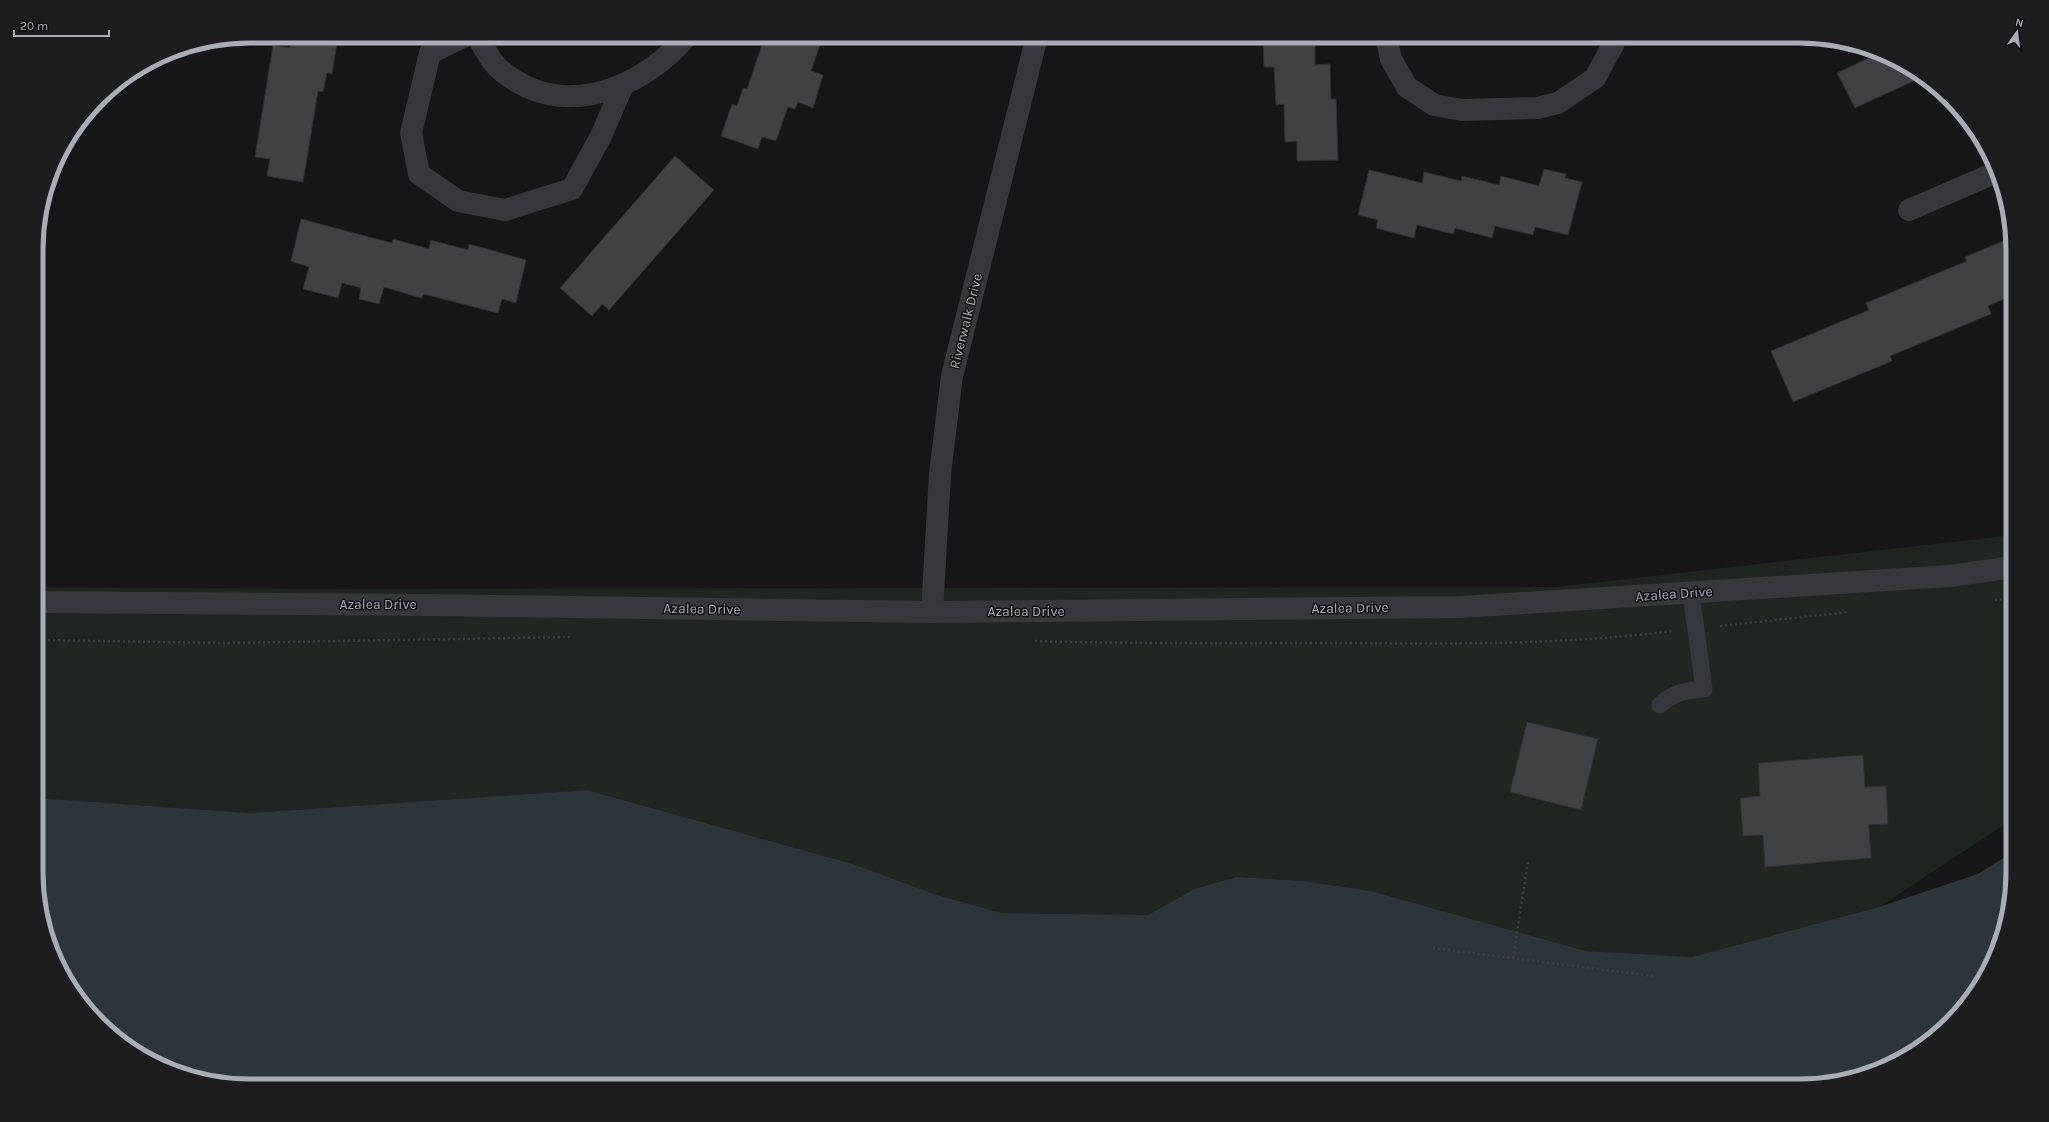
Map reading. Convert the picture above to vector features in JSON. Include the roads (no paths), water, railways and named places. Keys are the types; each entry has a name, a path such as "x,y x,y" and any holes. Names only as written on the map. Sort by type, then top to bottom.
{"street":[{"path":"450,43 430,52 411,133 419,174 458,201 505,210 572,189 601,136 622,85"},
{"path":"481,43 493,63 515,81 539,92 567,97 583,96 622,85 648,72 672,53 681,43"},
{"name":"Riverwalk Drive","path":"932,612 940,474 952,376 1034,43"},
{"path":"1388,43 1391,59 1407,87 1434,105 1462,110 1537,108 1558,103 1595,78 1614,43"},
{"path":"1910,210 1991,174"},
{"name":"Azalea Drive","path":"43,602 421,605 932,612 1461,607 1950,576 2006,568"}],"lane":[{"path":"1660,705 1666,700 1682,692 1704,689 1691,593"}]}
